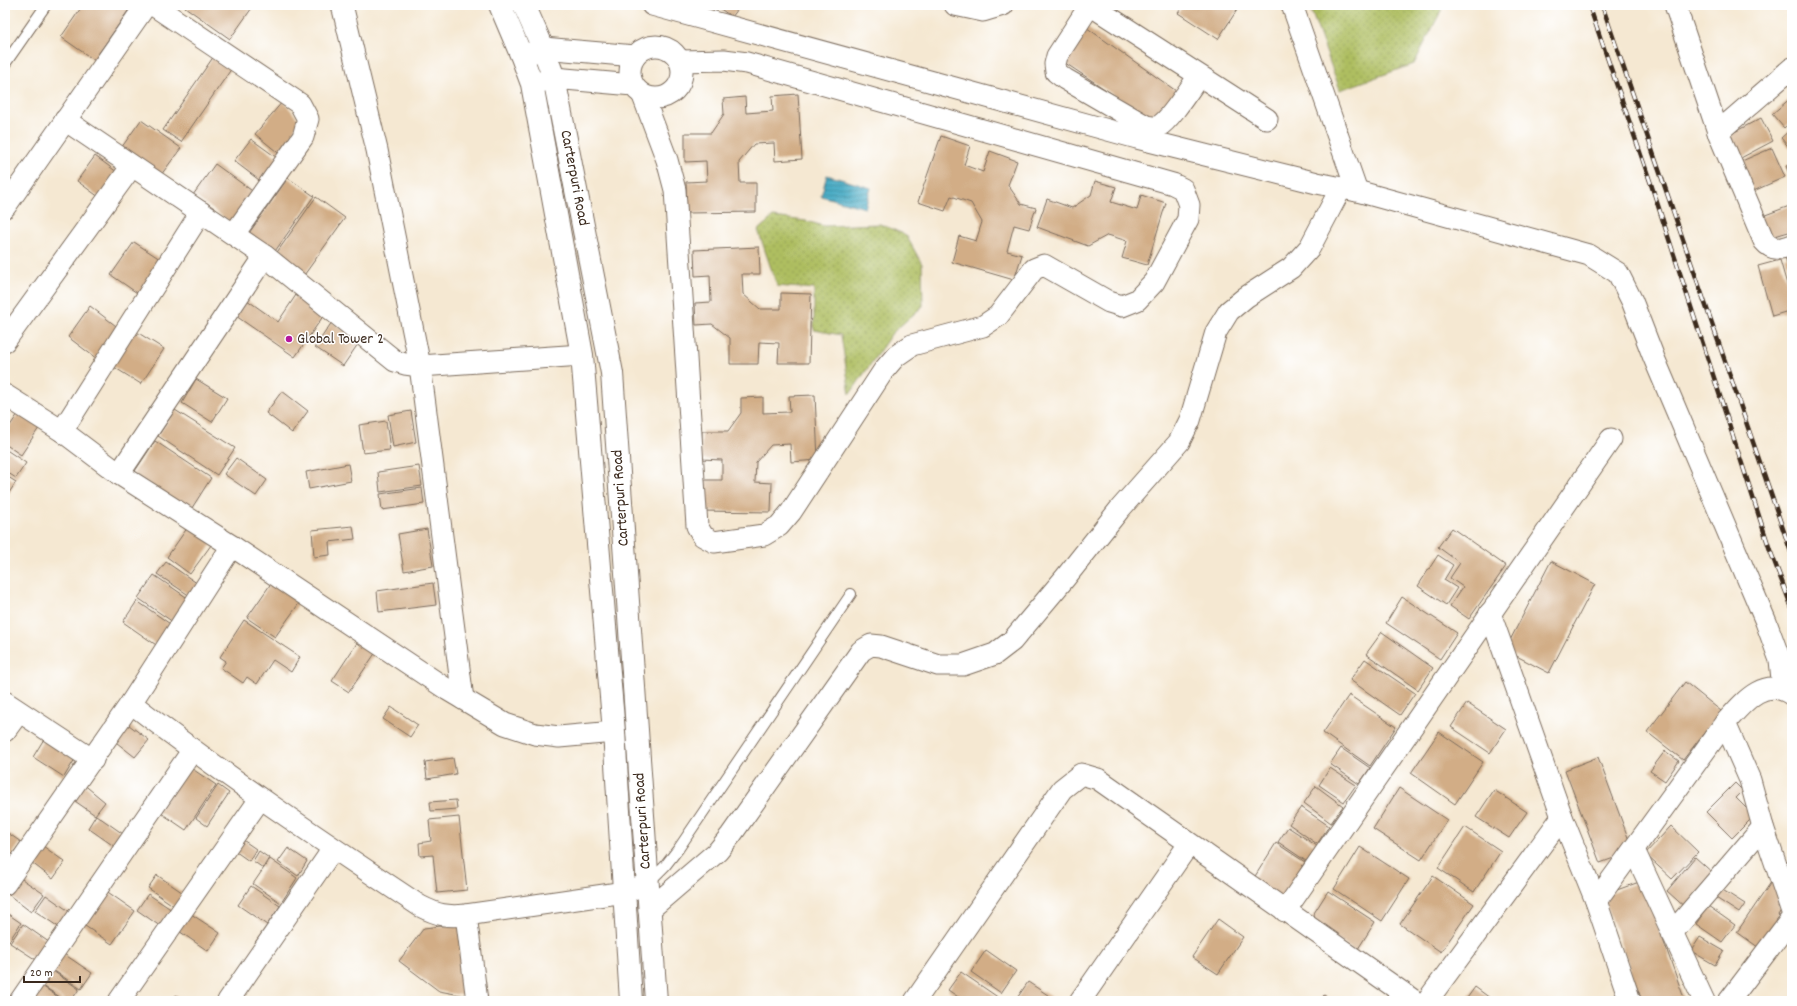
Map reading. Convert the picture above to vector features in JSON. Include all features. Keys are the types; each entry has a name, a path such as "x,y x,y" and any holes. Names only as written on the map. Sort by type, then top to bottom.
{"main road":[{"name":"Carterpuri Road","path":"500,5 532,84 582,355 614,732 631,1001"},
{"name":"Carterpuri Road","path":"524,5 543,48 554,78 612,373 656,1001"}],"street":[{"path":"5,207 146,5"},
{"path":"153,5 300,104 308,118 303,137 234,234"},
{"path":"342,5 377,150 420,366 463,699"},
{"path":"652,5 1137,138 1349,189 1589,254 1618,273 1632,301 1654,358 1766,622 1780,660 1787,692 1760,689 1742,704 1725,723 1596,901"},
{"path":"955,5 983,11 1003,5"},
{"path":"1199,76 1168,116 1160,125 1154,128 1146,126 1065,79 1056,72 1055,64 1057,56 1090,5 1267,119"},
{"path":"1292,5 1349,189"},
{"path":"1675,5 1718,132 1764,241 1768,246 1774,249 1792,245"},
{"path":"532,84 554,78 638,90 659,98 667,96 674,91 682,77 680,61 676,55 663,46 648,47 635,56 631,63 630,70 638,90 667,160 675,190 697,526 703,536 714,542 764,535 779,526 791,512 884,370 901,353 912,345 983,326 998,316 1034,269 1044,265 1109,302 1122,306 1137,300 1154,282 1188,219 1189,205 1183,190 1173,184 747,63 724,60 680,61"},
{"path":"522,57 543,48 635,56"},
{"path":"1718,132 1792,68"},
{"path":"66,120 265,256 395,360 405,364 420,366 582,355"},
{"path":"5,341 132,166"},
{"path":"649,910 714,855 731,835 861,651 871,645 881,646 938,665 963,666 995,654 1012,641 1119,510 1179,442 1190,420 1216,332 1229,311 1246,297 1291,268 1310,247 1349,189"},
{"path":"62,431 201,212"},
{"path":"119,474 265,256"},
{"path":"7,400 62,431 119,474 232,546 463,699 505,724 535,734 559,737 614,732"},
{"path":"1285,911 1611,438"},
{"path":"5,884 132,703 232,546"},
{"path":"1490,613 1562,817 1596,901 1630,1001"},
{"path":"132,703 192,750 260,799 420,906 436,914 449,917 466,915 625,892 647,884"},
{"path":"5,731 12,707 93,760"},
{"path":"1725,723 1750,780 1763,827 1792,912"},
{"path":"20,1001 192,750"},
{"path":"915,1001 1062,789 1081,774 1098,779 1285,911 1417,1001 1562,817"},
{"path":"119,1001 260,799"},
{"path":"1672,933 1763,827"},
{"path":"1080,1001 1189,844"},
{"path":"228,1001 333,849"},
{"path":"1634,850 1704,1001"},
{"path":"466,915 477,1001"},
{"path":"1729,1001 1792,918"}],"lane":[{"path":"5,64 46,5"},
{"path":"647,884 665,866 679,848 851,594"}],"green space":[{"path":"1309,5 1444,5 1414,64 1340,90"},
{"path":"773,217 806,221 824,226 880,224 906,235 922,264 923,306 892,333 850,394 841,335 814,330 814,289 777,286 758,230"}],"water":[{"path":"827,175 871,188 865,208 821,196"}],"building":[{"path":"83,5 132,5 94,60 61,37"},
{"path":"186,5 254,5 230,39 185,7"},
{"path":"715,5 741,5 732,17"},
{"path":"1184,5 1229,5 1237,10 1218,39 1178,13"},
{"path":"1083,25 1179,93 1155,122 1062,61"},
{"path":"214,56 232,68 181,142 163,130"},
{"path":"798,94 802,159 775,161 774,143 754,144 739,162 740,183 756,183 756,212 687,213 686,182 707,181 706,161 685,162 685,133 711,133 724,114 723,99 745,97 746,113 773,111 772,96"},
{"path":"1792,97 1792,121 1784,128 1772,114"},
{"path":"283,101 299,120 282,156 255,134"},
{"path":"1761,118 1773,141 1739,159 1727,136"},
{"path":"141,120 181,148 158,179 119,151"},
{"path":"1792,128 1792,151 1781,138"},
{"path":"941,136 970,146 964,165 983,172 990,151 1017,161 1008,185 1021,204 1036,208 1029,229 1014,225 1007,251 1022,255 1014,280 952,262 959,236 976,241 982,222 971,203 951,196 945,211 918,202"},
{"path":"251,139 280,160 263,183 234,161"},
{"path":"1772,148 1785,177 1749,193 1735,164"},
{"path":"95,156 121,175 103,200 77,181"},
{"path":"215,164 255,193 233,224 193,195"},
{"path":"1792,164 1792,182 1786,166"},
{"path":"288,178 314,196 273,254 247,236"},
{"path":"1095,181 1116,187 1111,202 1137,210 1141,195 1166,203 1147,265 1122,258 1127,241 1108,235 1088,246 1037,227 1047,199 1072,208 1091,195"},
{"path":"316,197 345,218 302,278 273,258"},
{"path":"1792,205 1792,231 1768,238 1760,217"},
{"path":"134,242 163,261 140,295 111,275"},
{"path":"759,247 760,274 742,274 743,294 760,309 781,309 781,293 811,294 809,363 778,363 779,343 759,342 758,364 730,364 730,338 712,324 696,325 695,303 711,302 710,275 695,276 694,250"},
{"path":"1792,255 1792,280 1785,257"},
{"path":"1780,260 1792,302 1792,310 1772,316 1758,266"},
{"name":"Global Tower 2","path":"298,292 326,312 295,357 236,316 247,300 278,322"},
{"path":"90,306 120,329 97,359 68,337"},
{"path":"332,322 360,341 343,366 315,347"},
{"path":"132,329 164,349 141,384 109,364"},
{"path":"196,379 227,398 212,422 182,403"},
{"path":"282,391 308,411 292,433 266,413"},
{"path":"815,395 818,460 791,462 790,444 771,445 756,462 755,482 772,483 771,512 701,511 702,480 722,480 722,460 701,459 702,431 728,431 741,413 741,398 763,397 763,413 790,412 789,396"},
{"path":"22,408 43,422 21,455 5,444 5,433"},
{"path":"175,410 235,448 217,475 158,436"},
{"path":"411,411 416,442 393,447 388,415"},
{"path":"386,421 390,450 363,453 359,425"},
{"path":"155,441 211,478 190,511 133,474"},
{"path":"5,449 26,463 16,478 5,471"},
{"path":"236,458 267,480 256,496 224,474"},
{"path":"348,464 351,481 309,489 306,472"},
{"path":"419,466 422,486 380,492 378,472"},
{"path":"5,475 16,482 7,496 5,495"},
{"path":"422,488 424,504 382,510 380,494"},
{"path":"190,524 214,541 190,574 167,557"},
{"path":"353,526 355,539 329,542 330,555 314,557 312,530"},
{"path":"1452,528 1506,566 1469,619 1450,606 1463,587 1450,578 1460,563 1438,547"},
{"path":"427,529 433,566 404,571 398,534"},
{"path":"1438,555 1453,565 1444,580 1457,588 1446,605 1418,586"},
{"path":"1551,561 1595,584 1549,673 1505,650"},
{"path":"166,562 201,586 193,598 157,574"},
{"path":"154,575 189,599 173,622 138,598"},
{"path":"272,582 300,602 275,637 247,618"},
{"path":"433,583 436,605 379,612 377,591"},
{"path":"1402,597 1457,633 1440,659 1386,623"},
{"path":"137,601 176,628 162,649 123,622"},
{"path":"244,620 300,657 291,672 273,660 257,684 247,677 243,683 221,668 226,661 220,657"},
{"path":"1382,632 1433,668 1418,690 1366,654"},
{"path":"359,640 376,652 349,692 332,681"},
{"path":"1365,659 1415,693 1400,715 1350,680"},
{"path":"1685,682 1721,711 1683,760 1647,732"},
{"path":"1349,695 1396,727 1370,766 1323,733"},
{"path":"1467,703 1506,729 1490,753 1451,727"},
{"path":"391,707 418,725 410,737 383,719"},
{"path":"125,722 149,740 135,757 112,739"},
{"path":"1439,732 1483,762 1455,804 1411,773"},
{"path":"44,739 75,759 64,777 33,757"},
{"path":"1341,748 1370,768 1359,784 1330,764"},
{"path":"1665,751 1679,761 1665,781 1650,771"},
{"path":"1598,757 1633,851 1600,863 1565,770"},
{"path":"453,758 456,774 427,779 425,762"},
{"path":"188,766 216,785 186,830 158,811"},
{"path":"1330,768 1356,785 1344,802 1319,785"},
{"path":"82,783 105,802 95,815 72,799"},
{"path":"1735,783 1743,791 1736,798 1754,816 1732,838 1706,812"},
{"path":"218,785 229,793 207,826 196,818"},
{"path":"1316,786 1343,806 1331,823 1304,803"},
{"path":"1399,788 1447,820 1421,860 1373,829"},
{"path":"1494,790 1527,812 1509,838 1476,817"},
{"path":"456,800 457,809 431,811 430,802"},
{"path":"1301,807 1329,826 1317,844 1289,824"},
{"path":"96,815 126,836 118,849 88,828"},
{"path":"459,817 467,890 437,893 433,855 420,856 419,843 431,841 429,820"},
{"path":"1671,826 1698,852 1672,879 1645,854"},
{"path":"1288,827 1317,846 1306,861 1278,842"},
{"path":"1465,827 1501,851 1474,892 1438,868"},
{"path":"5,831 21,842 9,859 5,857"},
{"path":"240,838 256,849 249,861 232,849"},
{"path":"1276,843 1305,862 1281,900 1252,881"},
{"path":"43,846 65,862 53,879 27,859"},
{"path":"1360,847 1409,879 1382,921 1334,889"},
{"path":"288,848 307,861 298,876 278,862"},
{"path":"259,851 269,858 263,868 253,861"},
{"path":"1695,857 1715,875 1687,909 1667,891"},
{"path":"270,859 297,878 281,903 253,884"},
{"path":"16,875 44,894 31,912 5,892"},
{"path":"157,875 189,897 180,910 148,888"},
{"path":"1433,876 1474,904 1441,952 1400,924"},
{"path":"1774,878 1782,894 1778,907 1782,909 1778,915 1786,921 1762,950 1737,932"},
{"path":"1642,881 1685,1001 1642,1001 1603,895"},
{"path":"251,886 280,906 267,925 238,905"},
{"path":"102,888 135,911 112,944 79,922"},
{"path":"1721,889 1745,904 1739,913 1716,898"},
{"path":"1328,891 1375,922 1356,952 1309,921"},
{"path":"148,894 178,914 167,931 137,910"},
{"path":"46,895 73,914 63,930 35,911"},
{"path":"1708,906 1735,925 1722,942 1696,924"},
{"path":"5,912 21,923 9,941 5,938"},
{"path":"188,912 220,933 208,951 176,929"},
{"path":"1218,919 1243,937 1218,974 1192,957"},
{"path":"466,923 471,997 439,991 399,961 424,928"},
{"path":"23,924 53,945 41,963 10,943"},
{"path":"1700,937 1724,951 1715,965 1691,951"},
{"path":"986,950 1016,971 1001,993 971,972"},
{"path":"61,952 92,973 81,989 50,968"},
{"path":"50,969 79,989 71,1001 66,1001 40,984"},
{"path":"961,972 999,998 997,1001 964,1001 948,990"},
{"path":"1028,982 1057,1001 1015,1001"},
{"path":"39,984 64,1001 34,1001 29,998"},
{"path":"1475,987 1494,1001 1465,1001"},
{"path":"176,995 185,1001 172,1001"},
{"path":"1324,995 1333,1001 1320,1001"}],"railway":[{"path":"1589,5 1651,184 1770,550 1792,608"},
{"path":"1602,5 1792,555"}],"place":[{"name":"Global Tower 2","path":"289,339"}]}
